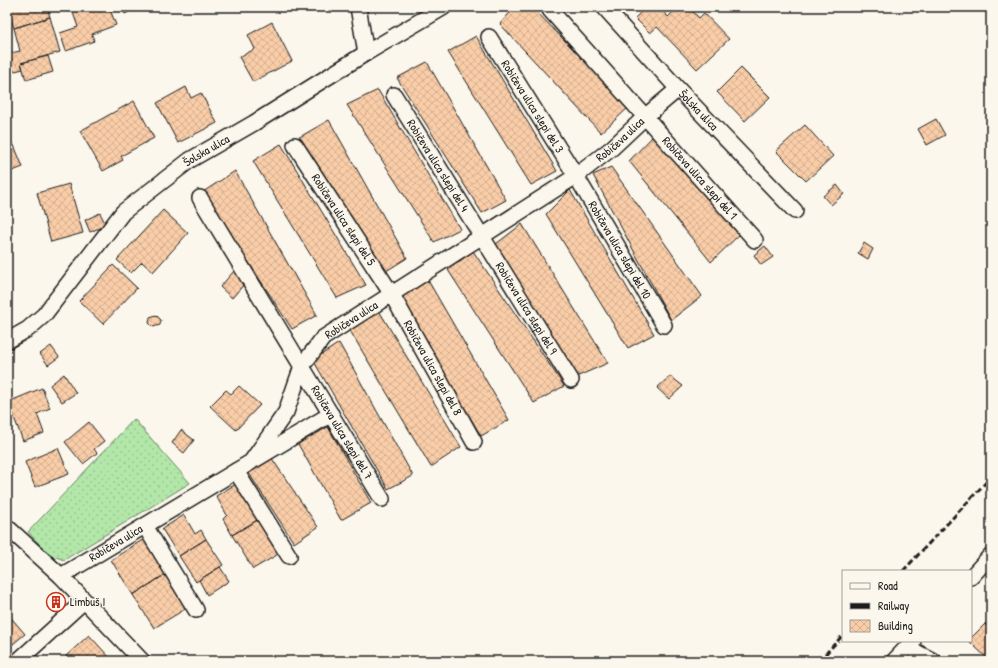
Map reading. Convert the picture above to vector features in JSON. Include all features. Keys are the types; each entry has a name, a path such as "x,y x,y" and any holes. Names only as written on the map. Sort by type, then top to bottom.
{"street":[{"path":"358,7 366,53"},
{"name":"Šolska ulica","path":"7,341 28,329 44,315 123,212 190,160 254,123 366,53 444,7"},
{"name":"Šolska ulica","path":"604,7 678,89 795,211"},
{"name":"Robičeva ulica slepi del 1","path":"550,10 755,240"},
{"name":"Robičeva ulica slepi del 3","path":"489,37 576,176"},
{"name":"Robičeva ulica","path":"61,576 251,462 286,412 302,366 323,338 576,176 612,148 678,89"},
{"name":"Robičeva ulica slepi del 4","path":"394,95 482,236"},
{"name":"Robičeva ulica slepi del 5","path":"295,145 391,294"},
{"name":"Robičeva ulica slepi del 10","path":"576,176 664,325"},
{"name":"Robičeva ulica slepi del 7","path":"200,198 382,499"},
{"name":"Robičeva ulica slepi del 9","path":"482,236 572,380"},
{"name":"Robičeva ulica slepi del 8","path":"391,294 474,442"},
{"path":"251,462 331,414"},
{"path":"236,471 289,556"},
{"path":"145,526 196,610"},
{"path":"7,527 61,576 142,661"},
{"path":"972,576 991,555"},
{"path":"18,661 84,601"},
{"path":"894,661 910,644 932,661"}],"green space":[{"path":"134,419 190,483 64,560 48,554 28,532"}],"building":[{"path":"7,7 47,7 50,17 14,28"},
{"path":"71,7 109,7 116,25 92,34 94,41 66,51 60,33 78,27"},
{"path":"122,7 138,7 125,14"},
{"path":"515,7 532,7 629,107 601,133 500,24"},
{"path":"646,7 659,7 668,17 678,7 689,7 699,18 704,13 729,39 697,69 657,27 650,33 635,18"},
{"path":"50,17 60,52 21,63 23,69 7,73 7,54 20,51 14,28"},
{"path":"272,22 292,61 253,82 239,57 255,49 248,35"},
{"path":"476,36 557,171 531,185 448,52"},
{"path":"48,56 53,72 26,80 21,63"},
{"path":"427,62 506,200 482,213 397,78"},
{"path":"741,68 770,97 745,121 717,92"},
{"path":"186,87 191,98 201,93 217,123 178,143 157,103"},
{"path":"378,90 460,229 434,242 347,105"},
{"path":"134,101 154,138 121,156 123,160 103,171 80,131"},
{"path":"936,119 945,135 927,145 918,129"},
{"path":"329,120 407,258 383,273 298,138"},
{"path":"805,125 833,156 806,181 776,151"},
{"path":"653,136 742,232 711,262 629,161"},
{"path":"13,143 23,167 7,173 7,145"},
{"path":"281,144 366,285 337,298 253,161"},
{"path":"611,167 702,296 671,320 593,175"},
{"path":"235,171 317,315 292,329 203,192"},
{"path":"69,184 83,233 51,242 37,193"},
{"path":"837,185 844,194 831,205 823,196"},
{"path":"570,190 654,334 628,348 546,214"},
{"path":"163,210 188,233 153,272 142,262 131,273 117,260"},
{"path":"100,213 106,225 90,232 85,220"},
{"path":"522,224 608,363 576,377 496,244"},
{"path":"864,243 873,249 868,259 858,253"},
{"path":"765,246 773,257 761,265 754,255"},
{"path":"473,251 564,386 534,403 448,270"},
{"path":"113,265 137,288 103,324 79,301"},
{"path":"234,271 247,281 232,298 220,287"},
{"path":"426,277 509,420 481,436 400,297"},
{"path":"378,309 461,447 431,467 349,329"},
{"path":"156,315 161,320 160,325 153,327 149,323 150,317"},
{"path":"339,343 413,476 388,489 313,360"},
{"path":"51,346 59,357 48,365 40,354"},
{"path":"64,374 76,393 62,402 50,385"},
{"path":"670,376 683,386 669,399 657,388"},
{"path":"239,386 260,405 236,430 210,406 226,390 231,394"},
{"path":"42,388 50,408 37,414 44,433 23,441 8,402"},
{"path":"89,422 104,441 94,449 97,453 83,464 65,442"},
{"path":"328,427 371,503 341,520 298,444"},
{"path":"181,430 194,440 184,453 172,443"},
{"path":"58,448 69,474 35,487 25,462"},
{"path":"271,457 318,527 294,543 248,472"},
{"path":"239,482 261,518 232,535 223,519 227,515 216,496"},
{"path":"184,515 195,534 201,530 206,539 179,556 162,529"},
{"path":"261,518 282,552 253,569 232,535"},
{"path":"144,539 166,574 133,595 111,560"},
{"path":"206,539 223,565 196,582 179,556"},
{"path":"220,567 229,581 207,595 199,580"},
{"path":"166,574 187,608 154,628 133,595"},
{"name":"Limbuš I","path":"57,594 64,603 55,610 48,602"},
{"path":"7,613 25,634 7,649"},
{"path":"991,618 991,629 985,624"},
{"path":"985,624 991,629 990,661 970,642 972,642 972,637"},
{"path":"89,635 110,658 106,661 70,661 66,656"}],"railway":[{"path":"904,570 991,477"},
{"path":"819,661 842,636"}],"place":[{"name":"Limbuš I","path":"56,602"}]}
